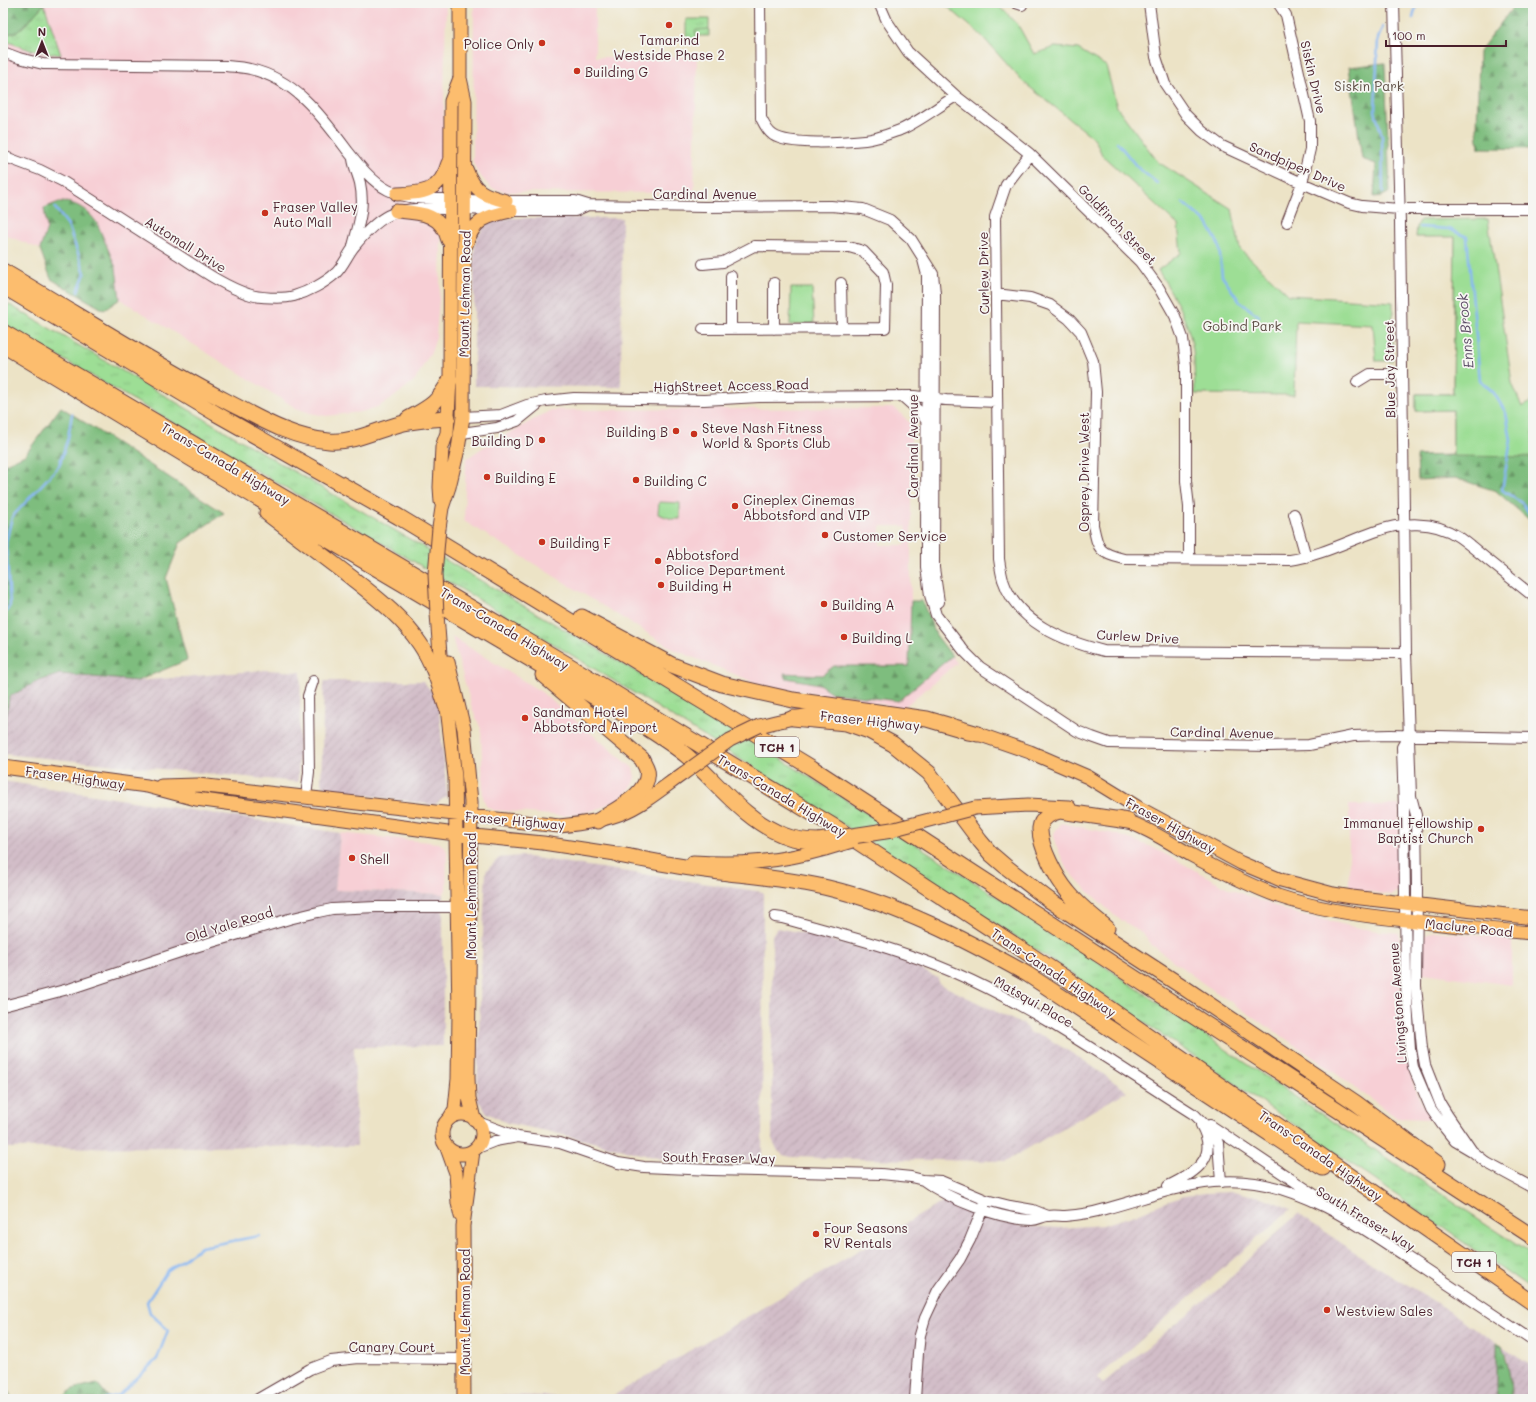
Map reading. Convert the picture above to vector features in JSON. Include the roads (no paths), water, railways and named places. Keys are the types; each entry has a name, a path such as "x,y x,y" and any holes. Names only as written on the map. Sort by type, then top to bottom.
{"highway":[{"path":"3,271 184,379 264,422 292,434 319,440 349,440 399,424 418,420 448,418"},
{"name":"TCH 1","path":"3,286 214,413 399,517 812,768 1533,1236"},
{"name":"Trans-Canada Highway","path":"3,332 570,666 838,829 1064,977 1533,1303"},
{"path":"3,345 220,476 641,724 686,756 750,816 766,827 784,836 822,845 892,830"},
{"path":"399,424 434,404 450,380"},
{"path":"220,476 375,596 401,619 420,643 430,661 437,675 446,706"},
{"path":"399,517 672,665 722,684 793,700 927,719 978,734"},
{"path":"495,638 550,681 642,758 647,770 647,782 638,795 598,821"},
{"path":"793,718 846,723 869,731 905,752 928,773 991,854 1049,900 1180,985 1356,1103 1533,1236"},
{"path":"1128,821 1060,811 1052,812 1042,821 1040,826 1040,834 1049,860 1069,893 1111,931 1180,985"},
{"path":"619,855 691,868 792,881 828,888 878,902 925,921 1027,974 1305,1157 1415,1221"}],"main road":[{"name":"Mount Lehman Road","path":"460,3 460,78 465,101 463,417 462,433 449,487 442,508 434,574 434,587 439,628 439,647 454,763 455,834 463,907 469,1098 476,1120"},
{"name":"Mount Lehman Road","path":"442,508 440,487 442,447 447,433 450,380 451,101 460,78"},
{"path":"397,194 425,192 434,186 446,172 450,154"},
{"path":"465,167 469,178 477,189 487,196 508,206"},
{"path":"451,204 465,204"},
{"path":"464,252 469,237 478,222 508,206"},
{"path":"396,212 418,213 437,220 446,232 451,252"},
{"path":"448,418 463,417"},
{"path":"447,433 462,433"},
{"name":"Mount Lehman Road","path":"439,628 458,699 464,729 469,776 471,817 463,907 458,1079 455,1109 449,1119"},
{"name":"Fraser Highway","path":"148,786 198,785 559,826 598,821 623,813 684,773 717,748 759,726 815,714 834,714 923,725 978,734 1030,752 1088,777 1137,807 1241,863 1281,880 1410,913"},
{"name":"Fraser Highway","path":"3,767 148,786 196,799 470,836 542,843 619,855 687,862 747,864 779,860 822,845"},
{"name":"Fraser Highway","path":"892,830 975,808 1050,805 1095,811 1128,821 1161,837 1190,855 1250,884 1279,896 1322,908 1356,914 1410,913"},
{"name":"Maclure Road","path":"1410,913 1533,918"},
{"name":"Maclure Road","path":"1410,913 1487,929 1533,933"},
{"path":"461,1114 467,1115 476,1120 481,1128 482,1134 481,1141 474,1150 466,1154 460,1154 447,1148 442,1136 442,1130 449,1119 461,1114"},
{"name":"Mount Lehman Road","path":"447,1148 456,1173 458,1203 463,1226"},
{"name":"Mount Lehman Road","path":"464,1399 463,1226 474,1150"}],"street":[{"path":"760,3 761,118 767,129 773,135 782,140 834,142 865,140 885,136 902,129 956,96"},
{"name":"Goldfinch Street","path":"879,3 887,21 908,52 956,96 1030,154 1140,262 1160,288 1176,316 1183,338 1186,366 1186,475 1189,507 1189,559"},
{"name":"Sandpiper Drive","path":"1149,3 1156,57 1165,84 1186,116 1202,131 1222,146 1349,203 1372,207 1399,209 1533,209"},
{"name":"Siskin Drive","path":"1278,3 1286,15 1289,26 1310,121 1310,149 1302,183 1287,222"},
{"name":"Blue Jay Street","path":"1394,3 1406,653 1409,736 1402,747 1410,913"},
{"name":"Automall Drive","path":"3,52 43,64 226,66 249,69 273,76 296,90 318,111 353,157 376,181 387,190 409,198 451,204"},
{"name":"Curlew Drive","path":"1030,154 1006,185 995,217 999,559 1003,580 1013,601 1023,613 1038,625 1059,636 1084,646 1104,651 1406,653"},
{"name":"Automall Drive","path":"3,156 40,170 62,181 219,281 249,295 293,297 320,285 336,273 352,250 374,224 396,212 451,204"},
{"name":"Automall Drive","path":"352,250 360,221 362,202 360,181 353,163 353,157"},
{"name":"Cardinal Avenue","path":"465,204 508,206 575,201 588,205 704,207 831,206 863,208 890,220 911,239 922,256 926,275 934,568 936,595 947,630"},
{"path":"703,264 722,262 754,246 849,247 863,251 883,272 886,285 885,328 703,329"},
{"path":"730,276 731,329"},
{"path":"774,283 774,329"},
{"path":"841,284 842,328"},
{"name":"Osprey Drive West","path":"996,294 1030,298 1050,305 1081,332 1093,361 1096,392 1093,525 1097,544 1107,555 1124,558 1290,560 1306,557 1376,531 1404,524 1422,524 1442,529 1458,536 1533,596"},
{"path":"1357,382 1370,374 1402,374"},
{"path":"902,396 915,407 925,419"},
{"name":"HighStreet Access Road","path":"463,417 501,415 527,405 574,398 704,400 759,397 902,396 930,398"},
{"path":"930,398 997,402"},
{"name":"Cardinal Avenue","path":"930,398 925,419 926,567 930,596 936,615 964,651 980,667 1077,731 1108,743 1230,745 1309,745 1353,736 1533,738"},
{"name":"HighStreet Access Road","path":"462,433 497,428 517,421 538,404"},
{"path":"1294,514 1306,557"},
{"path":"306,797 308,772 308,696 312,681"},
{"name":"Old Yale Road","path":"3,1006 72,988 192,948 289,919 325,911 376,907 463,907"},
{"name":"Livingstone Avenue","path":"1410,913 1422,1048 1425,1065 1436,1093 1448,1116 1472,1151"},
{"name":"Livingstone Avenue","path":"1410,913 1406,985 1410,1049 1413,1067 1426,1097 1443,1126 1456,1141 1488,1163 1533,1188"},
{"name":"Matsqui Place","path":"774,917 889,948 953,972 1037,1015 1195,1115 1213,1133 1218,1143 1220,1182"},
{"path":"1426,1097 1436,1093"},
{"path":"1146,1196 1179,1181 1197,1169 1204,1162 1208,1140 1206,1133 1195,1115"},
{"path":"1195,1115 1336,1208 1366,1230"},
{"name":"South Fraser Way","path":"476,1120 518,1137 560,1143 618,1163 644,1167 881,1174 911,1177 923,1180 937,1190 985,1204 1008,1216 1034,1220 1048,1216 1065,1216 1103,1210 1146,1196 1184,1186 1220,1182 1255,1183 1278,1188 1302,1196 1327,1207 1366,1230 1533,1341"},
{"name":"South Fraser Way","path":"474,1150 495,1141 518,1137"},
{"path":"915,1399 918,1352 925,1318 938,1290 960,1259 970,1240 985,1204"},
{"name":"Canary Court","path":"258,1399 310,1369 331,1361 359,1358 464,1359"}],"waterway":[{"name":"Enns Brook","path":"1413,18 1417,3"},
{"name":"Enns Brook","path":"1383,27 1378,38 1375,111 1382,136 1383,192"},
{"path":"1117,142 1137,167 1157,183"},
{"path":"1183,203 1207,223 1219,245 1222,276 1240,302 1259,316"},
{"path":"55,208 68,225 85,273 78,291"},
{"name":"Enns Brook","path":"1420,227 1449,229 1467,237 1480,380 1494,393 1506,413 1511,440 1502,490 1523,504 1533,519"},
{"path":"3,617 10,605 6,542 12,517 59,466 68,438 72,414"},
{"path":"105,1399 119,1395 157,1359 168,1330 150,1313 147,1302 167,1271 201,1247 259,1236"}],"place":[{"name":"Tamarind Westside Phase 2","path":"669,25"},
{"name":"Police Only","path":"542,43"},
{"name":"Building G","path":"577,71"},
{"name":"Fraser Valley Auto Mall","path":"265,213"},
{"name":"Building B","path":"676,431"},
{"name":"Steve Nash Fitness World & Sports Club","path":"694,434"},
{"name":"Building D","path":"542,440"},
{"name":"Building E","path":"487,477"},
{"name":"Building C","path":"636,480"},
{"name":"Cineplex Cinemas Abbotsford and VIP","path":"735,506"},
{"name":"Customer Service","path":"825,535"},
{"name":"Building F","path":"542,542"},
{"name":"Abbotsford Police Department","path":"658,561"},
{"name":"Building H","path":"661,585"},
{"name":"Building A","path":"824,604"},
{"name":"Building L","path":"844,637"},
{"name":"Sandman Hotel Abbotsford Airport","path":"525,718"},
{"name":"Immanuel Fellowship Baptist Church","path":"1481,829"},
{"name":"Shell","path":"352,858"},
{"name":"Four Seasons RV Rentals","path":"816,1234"},
{"name":"Westview Sales","path":"1327,1310"}],"park label":[{"name":"Siskin Park","path":"1369,85"},
{"name":"Gobind Park","path":"1242,325"}]}
